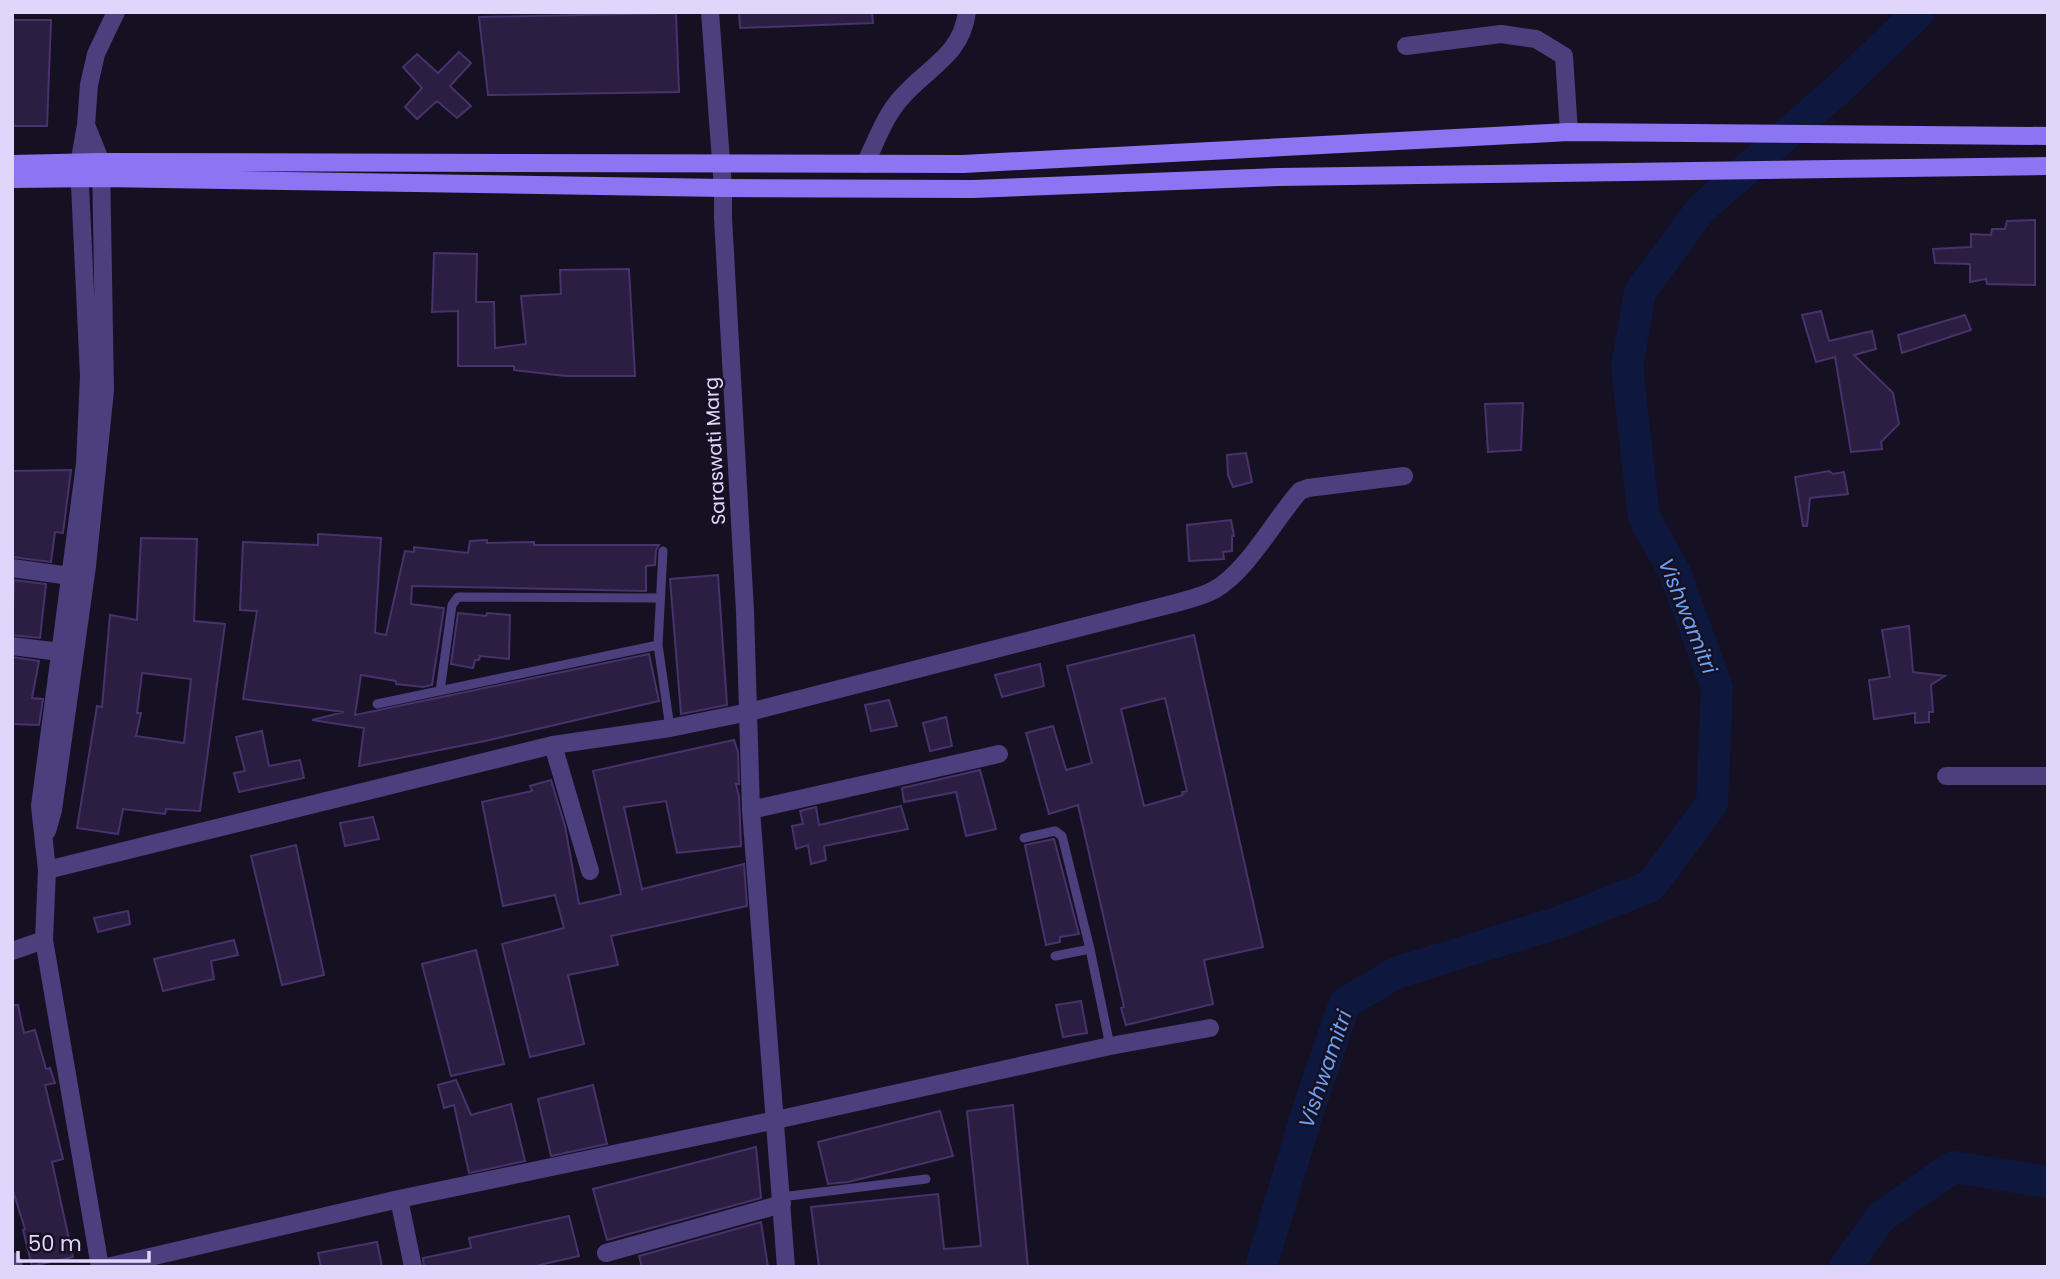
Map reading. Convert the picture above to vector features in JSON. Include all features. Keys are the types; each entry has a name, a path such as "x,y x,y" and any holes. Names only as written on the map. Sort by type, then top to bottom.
{"main road":[{"path":"12,179 102,170 963,163 1569,132 2048,136"},
{"path":"2016,167 2018,135"},
{"path":"12,164 79,171"},
{"path":"102,170 723,188 973,189 1278,177 2048,166"}],"street":[{"path":"100,1267 44,940 47,870 40,806 85,464 89,376 79,171 89,85 96,54 116,12"},
{"name":"Saraswati Marg","path":"710,12 722,163 749,712 751,810 786,1267"},
{"path":"865,164 892,109 957,46 967,12"},
{"path":"1406,46 1501,34 1536,39 1564,56 1569,132"},
{"path":"44,841 53,810 87,566 105,390 102,170 86,125"},
{"path":"47,870 553,745 670,728 749,712 1172,604 1212,592 1246,561 1300,491 1404,476"},
{"path":"12,568 70,576"},
{"path":"12,646 60,652"},
{"path":"553,745 590,871"},
{"path":"751,810 999,754"},
{"path":"1946,776 2048,776"},
{"path":"12,951 44,940"},
{"path":"107,1267 398,1199 776,1120 1110,1046 1210,1028"},
{"path":"398,1199 413,1267"},
{"path":"606,1253 781,1201"},
{"path":"12,1261 14,1267"}],"lane":[{"path":"663,551 658,645 670,728"},
{"path":"440,691 452,605 458,597 659,598"},
{"path":"377,704 658,645"},
{"path":"1024,838 1055,831 1062,836 1090,949 1110,1046"},
{"path":"1055,957 1090,949"},
{"path":"781,1201 926,1179"}],"building":[{"path":"739,12 872,12 873,23 740,28"},
{"path":"676,13 679,92 488,95 479,17"},
{"path":"12,20 51,20 47,126 12,126"},
{"path":"459,52 471,63 450,86 471,106 457,118 437,101 417,119 405,107 422,88 403,67 417,54 438,73"},
{"path":"2035,220 2035,285 1987,284 1986,279 1970,282 1970,264 1935,263 1933,249 1971,247 1971,234 1991,235 1992,229 2005,229 2007,221"},
{"path":"434,253 477,254 476,302 494,302 495,348 526,344 521,296 561,294 560,270 629,269 635,376 566,376 514,370 514,366 458,366 458,311 432,312"},
{"path":"1821,311 1829,341 1872,331 1876,349 1854,355 1893,393 1899,424 1881,442 1882,449 1851,452 1835,357 1816,362 1802,315"},
{"path":"1965,315 1971,330 1902,353 1898,335"},
{"path":"1523,403 1521,450 1488,452 1485,404"},
{"path":"1246,453 1252,482 1233,487 1228,475 1227,455"},
{"path":"71,470 63,533 55,532 51,562 12,557 12,471"},
{"path":"1829,471 1833,474 1844,472 1848,494 1810,498 1807,526 1803,526 1795,477"},
{"path":"1231,520 1234,536 1232,551 1223,552 1224,559 1189,561 1187,525"},
{"path":"318,534 381,538 375,633 386,635 405,551 414,552 414,547 468,553 470,541 487,540 487,543 534,542 534,545 659,545 655,565 646,566 646,591 412,586 411,604 444,608 432,685 423,687 396,684 396,681 361,675 355,715 649,654 659,701 485,741 359,766 364,728 312,720 344,712 243,699 257,611 240,610 243,542 318,545"},
{"path":"141,538 197,539 194,621 225,624 200,811 166,809 165,814 123,809 118,834 77,828 97,706 102,707 110,615 137,620","holes":["142,673 191,679 184,743 136,736 141,713 137,713"]},
{"path":"718,575 727,705 681,714 670,579"},
{"path":"14,580 46,584 40,638 12,635"},
{"path":"458,613 510,615 509,659 480,656 479,660 475,660 473,668 451,664"},
{"path":"1909,626 1913,672 1945,676 1931,685 1933,712 1929,712 1929,722 1915,723 1915,713 1874,719 1869,680 1890,677 1882,630"},
{"path":"1194,635 1263,947 1204,960 1213,1004 1126,1025 1078,805 1049,814 1026,733 1053,726 1066,770 1092,763 1067,666","holes":["1165,698 1187,791 1182,792 1183,795 1144,806 1121,709"]},
{"path":"12,657 39,661 32,698 43,699 39,725 12,724"},
{"path":"1040,664 1044,686 1002,697 995,675"},
{"path":"889,700 897,726 871,731 865,705"},
{"path":"946,717 952,746 930,751 923,723"},
{"path":"262,731 269,766 300,760 304,778 239,792 234,773 245,771 236,737"},
{"path":"734,740 738,752 739,784 736,784 741,846 677,853 666,801 624,807 642,889 744,864 747,906 611,936 618,965 568,975 584,1044 530,1057 502,944 564,928 555,895 503,906 482,802 532,791 530,786 551,780 565,826 579,904 602,899 621,894 593,771"},
{"path":"980,770 996,829 966,836 956,792 904,802 902,788"},
{"path":"901,806 908,829 824,846 826,860 811,864 808,845 796,849 792,826 803,824 800,811 816,807 819,825"},
{"path":"373,817 379,839 345,846 340,823"},
{"path":"1054,839 1079,934 1060,937 1060,942 1046,945 1025,845"},
{"path":"296,845 324,975 282,985 251,856"},
{"path":"128,911 130,924 98,932 94,918"},
{"path":"234,940 238,955 211,961 214,979 163,991 154,959"},
{"path":"476,950 504,1064 451,1076 422,964"},
{"path":"1081,1001 1087,1033 1063,1037 1056,1005"},
{"path":"12,1005 18,1005 24,1033 35,1030 46,1069 50,1068 55,1083 45,1085 63,1159 52,1162 73,1257 32,1266 23,1230 25,1229 12,1188"},
{"path":"456,1080 471,1115 511,1104 525,1161 469,1173 454,1105 444,1108 438,1085"},
{"path":"593,1085 607,1144 551,1156 538,1099"},
{"path":"1013,1105 1028,1267 819,1267 811,1207 938,1194 944,1249 981,1246 967,1111"},
{"path":"940,1111 953,1156 848,1182 828,1184 818,1142"},
{"path":"756,1147 761,1198 607,1240 593,1189"},
{"path":"569,1216 579,1256 531,1267 424,1267 423,1258 471,1248 469,1238"},
{"path":"761,1222 768,1267 642,1267 639,1256"},
{"path":"377,1242 382,1267 321,1267 318,1253"}],"waterway":[{"name":"Vishwamitri","path":"1261,1267 1310,1104 1345,1003 1396,973 1560,922 1651,886 1712,803 1717,688 1675,573 1644,517 1627,366 1640,292 1701,209 1841,87 1919,12"},
{"name":"Vishwamitri","path":"1845,1267 1881,1217 1953,1167 2048,1182"}]}
